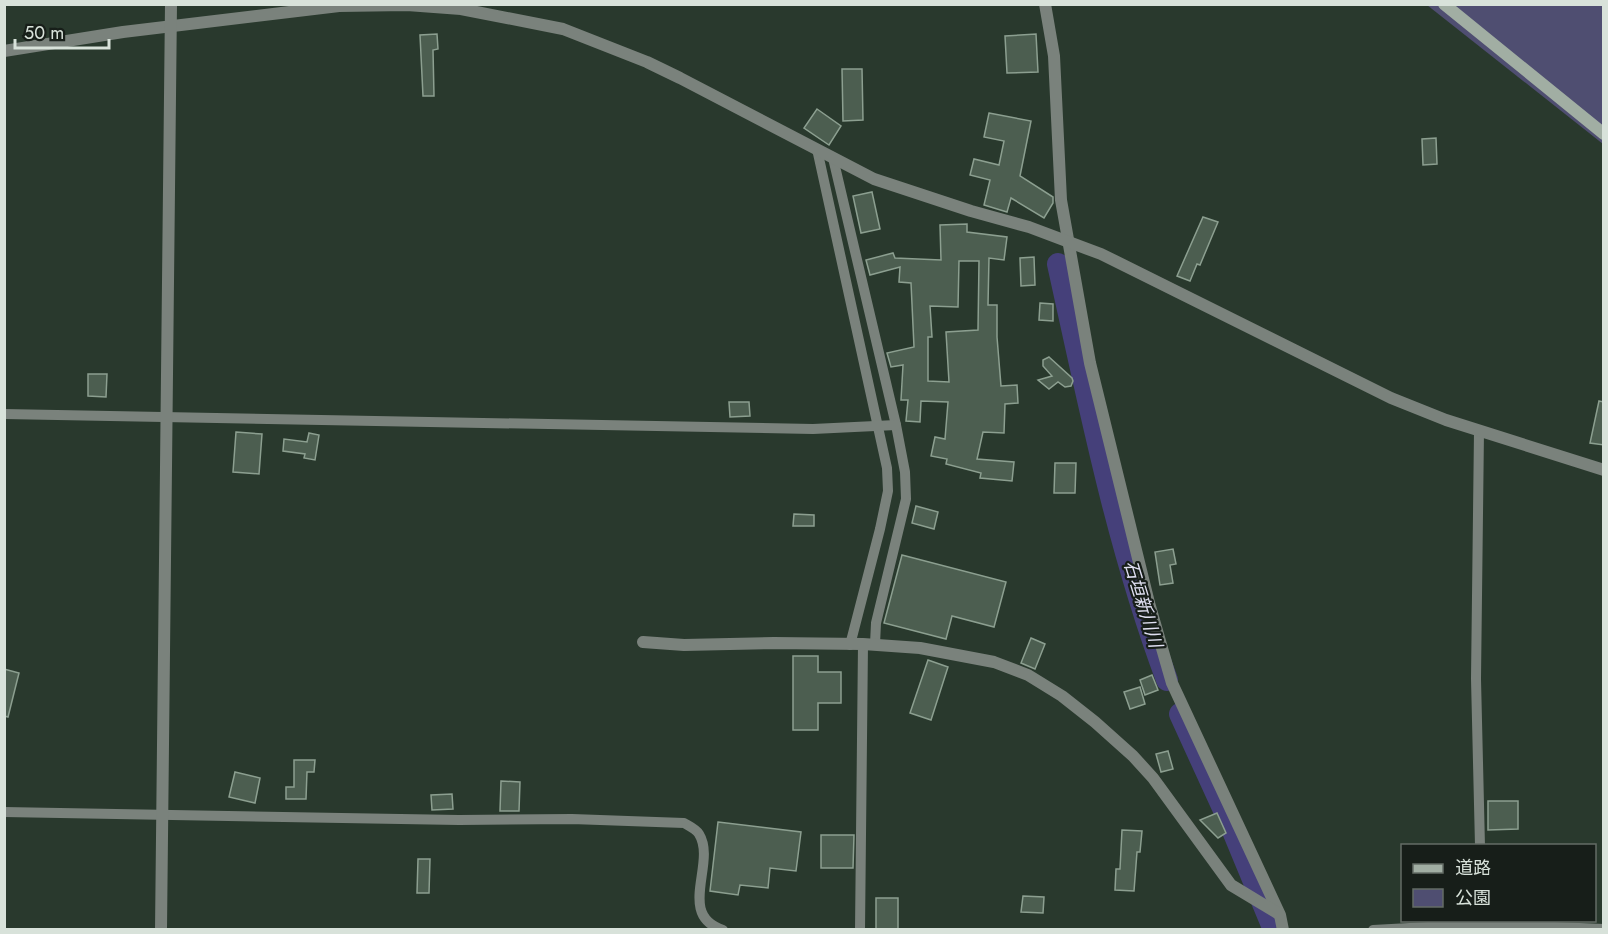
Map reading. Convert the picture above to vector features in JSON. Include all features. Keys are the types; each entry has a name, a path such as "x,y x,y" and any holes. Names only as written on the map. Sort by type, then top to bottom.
{"main road":[{"path":"1444,4 1604,134"}],"street":[{"path":"161,930 171,4"},
{"path":"1045,4 1054,56 1061,200 1068,242 1090,363 1149,603 1172,683 1280,915 1283,930"},
{"path":"4,51 171,26 339,6 418,6 461,9 563,29 647,62 874,179 971,212 1029,227 1101,254 1391,398 1479,431 1604,470"},
{"path":"817,149 887,468 888,491 850,645"},
{"path":"833,158 896,425 905,472 906,499 869,644 860,930"},
{"path":"4,414 801,429 896,425"},
{"path":"1479,431 1476,679 1480,844"},
{"path":"643,642 684,645 774,642 869,644 920,648 994,662 1028,675 1062,696 1133,756 1153,778 1231,885 1280,915"},
{"path":"4,812 459,820 572,819 684,824 698,832 705,849 699,894 703,916 715,927 723,930"},
{"path":"1373,930 1483,925 1604,929"}],"green space":[{"path":"1427,5 1603,5 1603,144"}],"building":[{"path":"437,34 438,49 433,50 434,96 423,96 420,35"},
{"path":"1036,34 1038,72 1007,73 1005,36"},
{"path":"842,69 862,69 863,120 843,121"},
{"path":"817,109 841,126 829,145 804,128"},
{"path":"989,113 1031,121 1020,176 1053,197 1053,203 1044,218 1011,198 1007,212 984,205 990,180 970,175 974,159 999,165 1004,141 984,137"},
{"path":"1436,138 1437,164 1423,165 1422,139"},
{"path":"872,192 880,229 861,233 853,196"},
{"path":"1203,217 1218,222 1200,265 1197,264 1190,281 1177,276"},
{"path":"967,224 967,232 1007,237 1004,260 989,258 988,305 997,305 1001,386 1017,385 1018,403 1005,404 1004,433 983,432 977,459 1014,462 1012,481 980,478 981,473 946,464 947,459 931,456 935,437 945,439 948,402 921,401 920,422 906,421 908,400 901,400 903,365 891,367 887,353 914,347 911,283 899,282 900,267 870,275 866,260 893,253 895,258 941,260 940,225","holes":["959,261 979,261 978,330 946,332 949,382 928,381 928,337 932,337 930,306 958,307"]},
{"path":"1034,257 1035,285 1021,286 1020,258"},
{"path":"1040,303 1053,304 1053,321 1039,320"},
{"path":"1049,357 1072,378 1071,386 1065,387 1058,382 1049,389 1038,380 1052,376 1043,366 1043,360"},
{"path":"88,374 107,374 106,397 88,396"},
{"path":"1599,401 1604,402 1604,445 1590,443"},
{"path":"729,402 749,402 750,416 730,417"},
{"path":"236,432 262,434 259,474 233,472"},
{"path":"309,433 319,435 315,460 304,458 305,454 283,451 284,439 307,442"},
{"path":"1055,463 1076,463 1075,493 1054,493"},
{"path":"916,506 938,512 934,529 912,523"},
{"path":"794,514 814,515 814,526 793,526"},
{"path":"1173,549 1176,564 1170,565 1173,583 1160,585 1155,552"},
{"path":"902,555 1006,582 994,627 952,616 946,639 884,623"},
{"path":"1031,638 1045,644 1035,669 1021,663"},
{"path":"793,656 818,656 818,672 841,672 841,703 818,703 818,730 793,730"},
{"path":"928,660 948,667 931,720 910,713"},
{"path":"4,669 19,673 8,717 4,716"},
{"path":"1152,675 1158,690 1145,695 1140,680"},
{"path":"1140,687 1145,704 1130,709 1124,692"},
{"path":"1168,751 1173,769 1161,772 1156,754"},
{"path":"294,760 315,760 314,772 307,772 306,799 286,799 286,787 294,787"},
{"path":"235,772 260,778 255,803 229,797"},
{"path":"501,781 520,782 519,811 500,811"},
{"path":"452,794 453,809 432,810 431,795"},
{"path":"1488,801 1518,801 1518,829 1488,830"},
{"path":"1217,813 1226,833 1218,838 1200,820"},
{"path":"718,822 801,832 796,871 770,868 768,888 740,885 738,895 710,891"},
{"path":"1122,830 1142,831 1140,852 1137,852 1134,891 1115,890 1116,869 1120,869"},
{"path":"821,835 854,835 853,868 821,868"},
{"path":"418,859 430,859 429,893 417,893"},
{"path":"1023,896 1044,897 1043,913 1021,912"},
{"path":"876,898 898,898 898,930 876,930"}],"waterway":[{"name":"石垣新川川","path":"1058,264 1105,474 1133,578 1167,680"},
{"name":"石垣新川川","path":"1180,714 1228,819 1274,930"}]}
